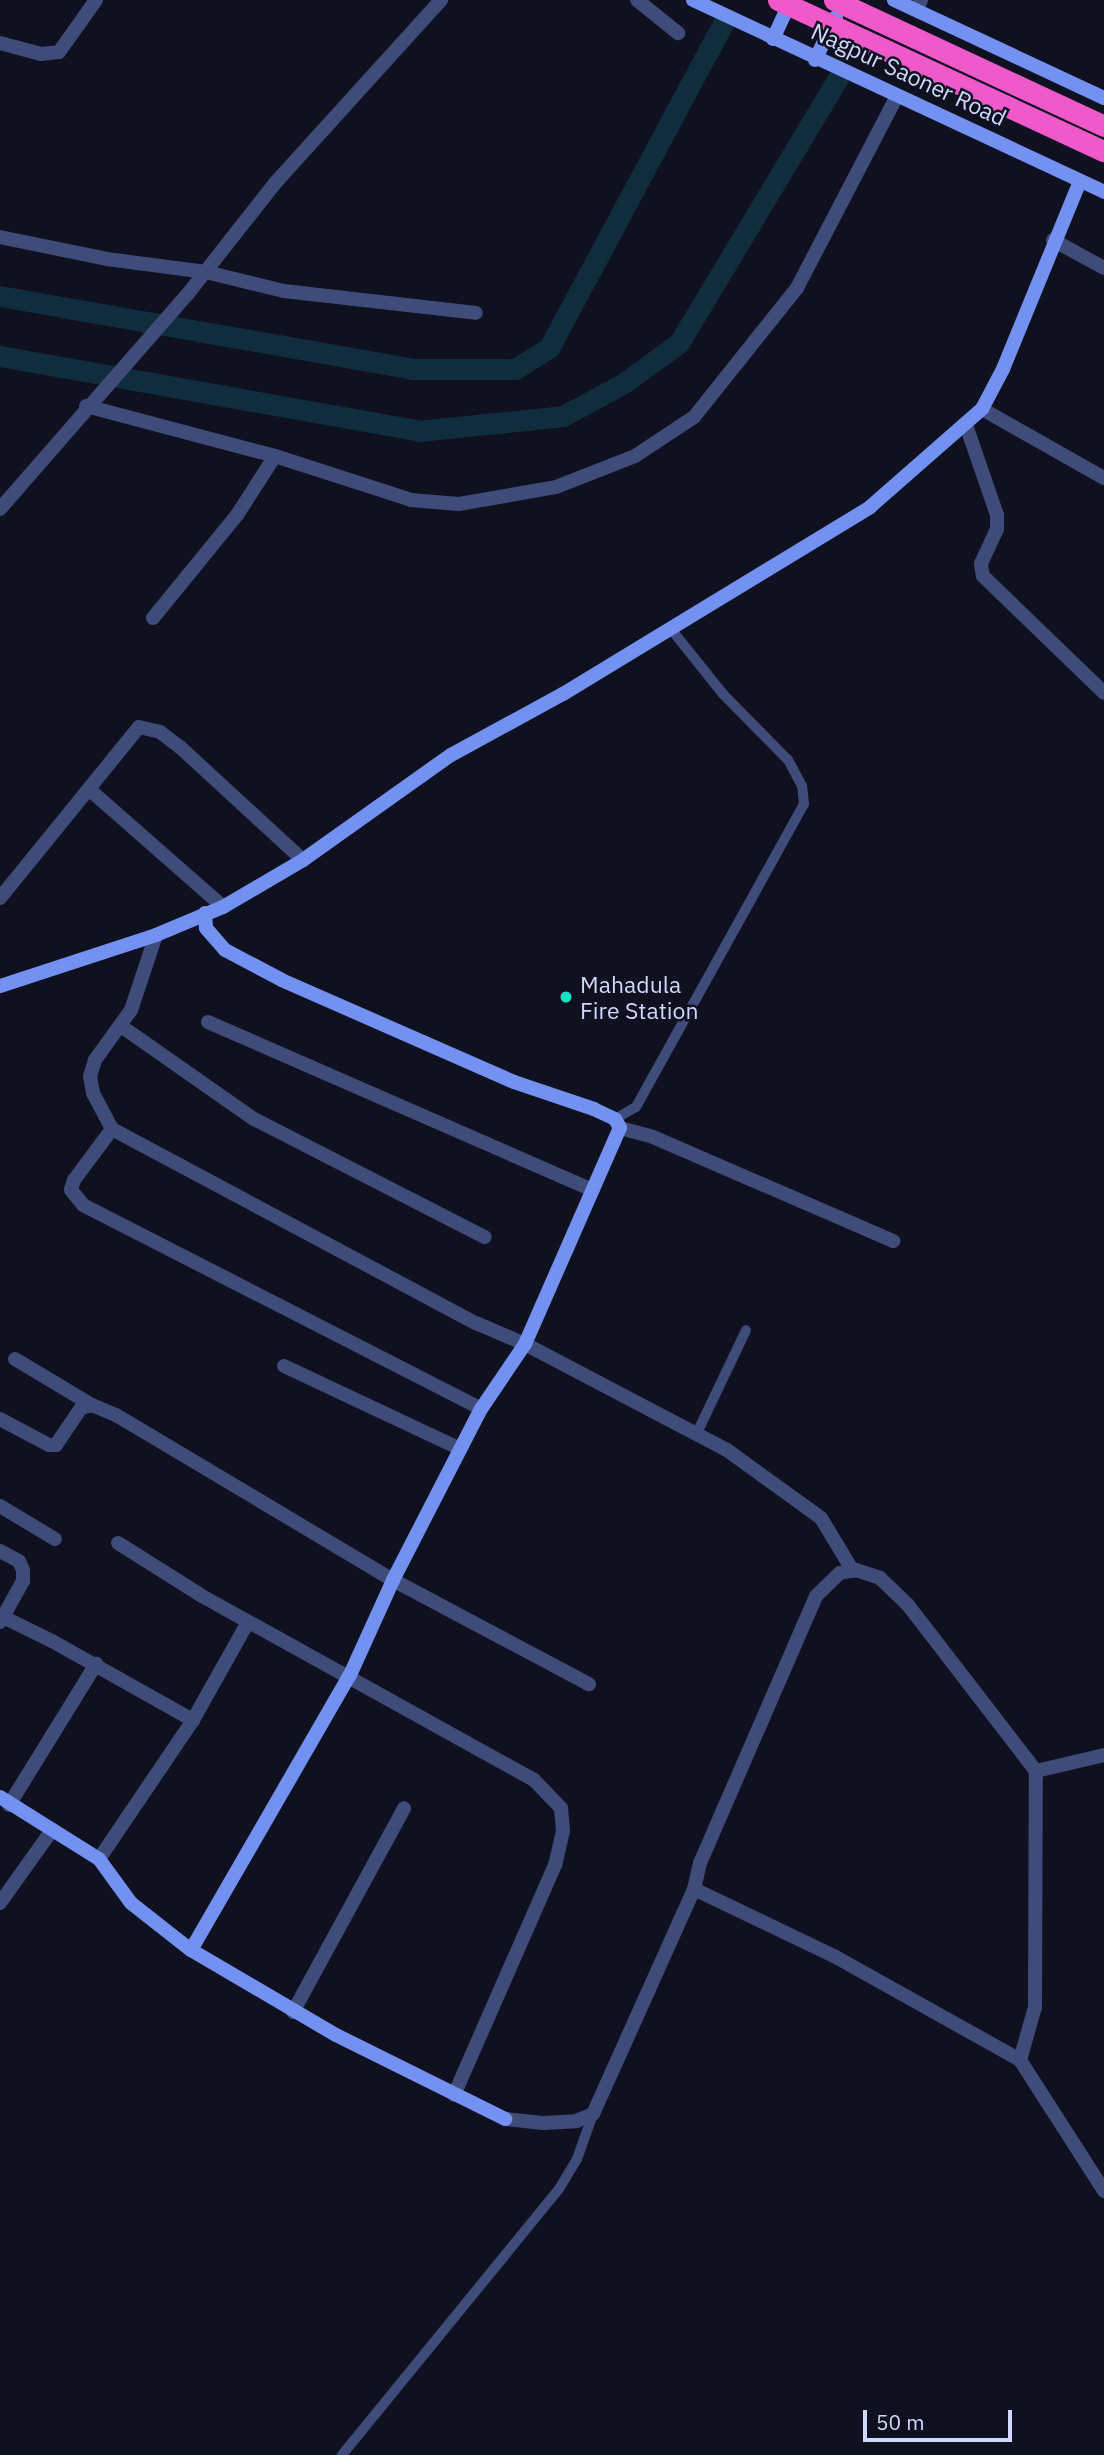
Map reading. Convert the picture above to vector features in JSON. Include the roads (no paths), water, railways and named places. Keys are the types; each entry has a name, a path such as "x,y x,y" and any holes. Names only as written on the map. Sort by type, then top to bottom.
{"highway":[{"name":"Nagpur Saoner Road","path":"778,0 1104,151"},
{"name":"Nagpur Saoner Road","path":"834,0 1104,126"}],"street":[{"path":"0,43 41,54 59,52 96,0"},
{"path":"0,509 86,406 206,272 276,182 441,0"},
{"path":"637,0 678,33"},
{"name":"Nagpur Saoner Road","path":"693,0 896,98 1104,192"},
{"path":"773,39 791,0"},
{"path":"815,60 844,0"},
{"path":"894,0 919,5 1104,98"},
{"path":"86,406 275,456 411,500 459,505 556,487 635,456 694,417 797,288 896,98"},
{"path":"0,986 156,934 223,907 303,860 451,755 671,629 870,507 982,409 1003,369 1053,240 1080,181"},
{"path":"0,237 107,259 206,272 307,295 476,313"},
{"path":"1053,240 1104,268"},
{"path":"982,409 1104,478"},
{"path":"966,425 998,515 997,529 981,564 983,576 1104,693"},
{"path":"153,618 237,515 275,456"},
{"path":"0,898 90,790 130,735 147,727 180,747 303,860"},
{"path":"90,790 223,907"},
{"path":"205,913 206,928 225,950 282,980 514,1082 653,1137 893,1241"},
{"path":"156,934 142,985 121,1026 95,1060 90,1076 93,1093 112,1129 476,1323 524,1344 727,1450 821,1518 853,1571"},
{"path":"208,1022 593,1190"},
{"path":"121,1026 254,1119 485,1237"},
{"path":"191,1950 350,1675 393,1580 481,1409 524,1344 593,1190 618,1124"},
{"path":"112,1129 74,1180 71,1190 83,1205 481,1409"},
{"path":"15,1359 92,1405 116,1415 393,1580 589,1684"},
{"path":"284,1366 460,1449"},
{"path":"0,1419 43,1443 56,1445 81,1408 92,1405"},
{"path":"0,1506 55,1539"},
{"path":"118,1544 248,1622 350,1675 534,1780 561,1808 563,1830 555,1865 454,2095"},
{"path":"0,1551 19,1561 23,1570 23,1581 1,1619 96,1664 193,1720"},
{"path":"96,1664 5,1801 99,1859 131,1903 191,1950 293,2012 505,2119 543,2123 576,2121 593,2114 694,1889 701,1863 816,1596 840,1573 853,1571 880,1578 908,1605 1036,1771 1035,2007 1020,2060"},
{"path":"99,1859 193,1720 248,1622"},
{"path":"1036,1771 1104,1755"},
{"path":"293,2012 404,1808"},
{"path":"0,1903 52,1830"},
{"path":"694,1889 834,1956 1020,2060 1104,2192"}],"lane":[{"path":"618,1124 636,1107 804,804 802,786 788,760 723,694 671,629"},
{"path":"696,1435 746,1330"},
{"path":"342,2455 559,2189 577,2159 593,2114"}],"waterway":[{"path":"0,296 412,369 515,369 549,348 723,23"},
{"path":"0,356 419,431 563,416 624,383 679,343 838,78"}],"place":[{"name":"Mahadula Fire Station","path":"566,997"}]}
